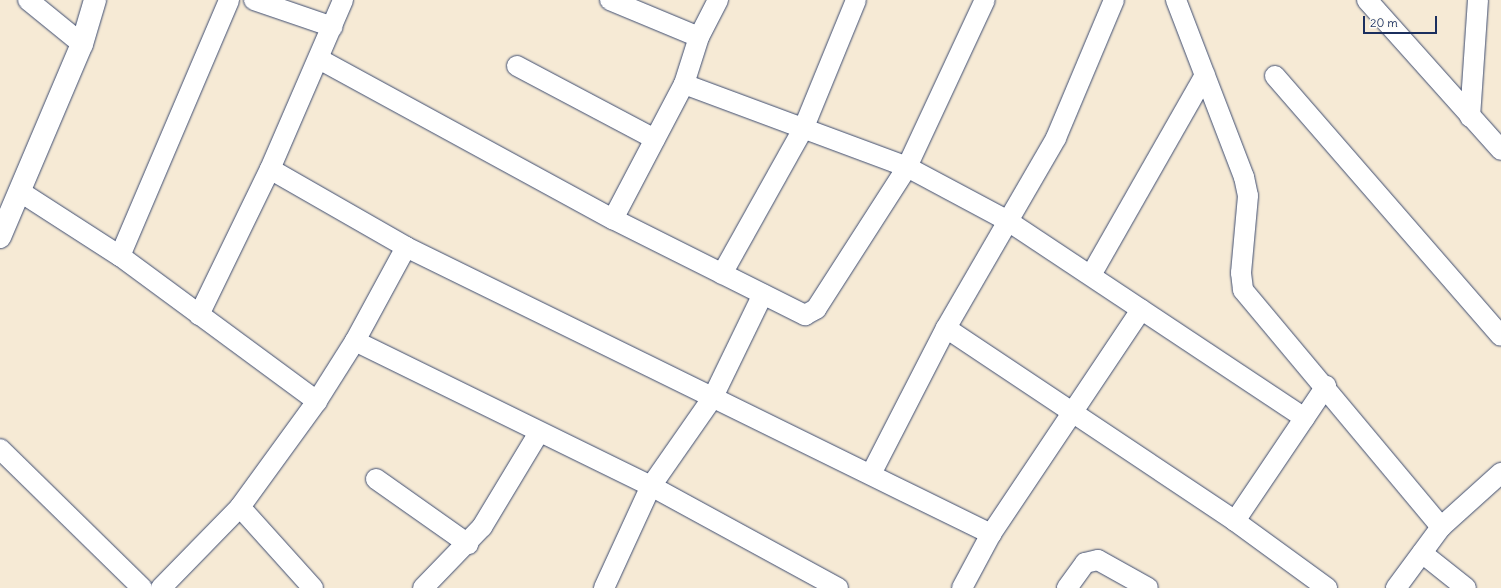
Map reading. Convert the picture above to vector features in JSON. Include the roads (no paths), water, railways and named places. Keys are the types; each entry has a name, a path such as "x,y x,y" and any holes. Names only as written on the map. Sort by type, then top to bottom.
{"street":[{"path":"28,0 82,44"},
{"path":"0,237 82,44 95,0"},
{"path":"120,256 229,0"},
{"path":"254,0 333,27"},
{"path":"199,315 270,169 333,27 343,0"},
{"path":"610,0 700,37"},
{"path":"613,219 684,84 700,37 718,0"},
{"path":"722,274 804,127 856,0"},
{"path":"319,59 613,219 796,312 805,315 816,309 907,167 985,0"},
{"path":"871,474 946,328 1056,138 1114,0"},
{"path":"1176,0 1205,74 1248,196 1241,280 1243,290 1326,386 1441,527"},
{"path":"1367,0 1501,150"},
{"path":"1470,116 1478,0"},
{"path":"517,66 655,139"},
{"path":"1091,275 1205,74"},
{"path":"1275,76 1501,336"},
{"path":"684,84 804,127 907,167 1008,221 1304,418"},
{"path":"270,169 406,247 991,534"},
{"path":"19,191 120,256 317,401"},
{"path":"161,588 240,507 317,401 355,341 406,247"},
{"path":"604,588 651,486 713,397 763,294"},
{"path":"962,588 991,534 1141,310"},
{"path":"946,328 1070,414 1235,521 1327,588"},
{"path":"355,341 538,434 651,486 838,588"},
{"path":"1235,521 1326,386"},
{"path":"423,588 468,544 538,434"},
{"path":"0,449 142,588"},
{"path":"1396,588 1441,527 1501,472"},
{"path":"376,478 468,544"},
{"path":"240,507 313,588"},
{"path":"1422,554 1466,588"},
{"path":"1068,588 1085,563 1098,560 1148,588"}]}
